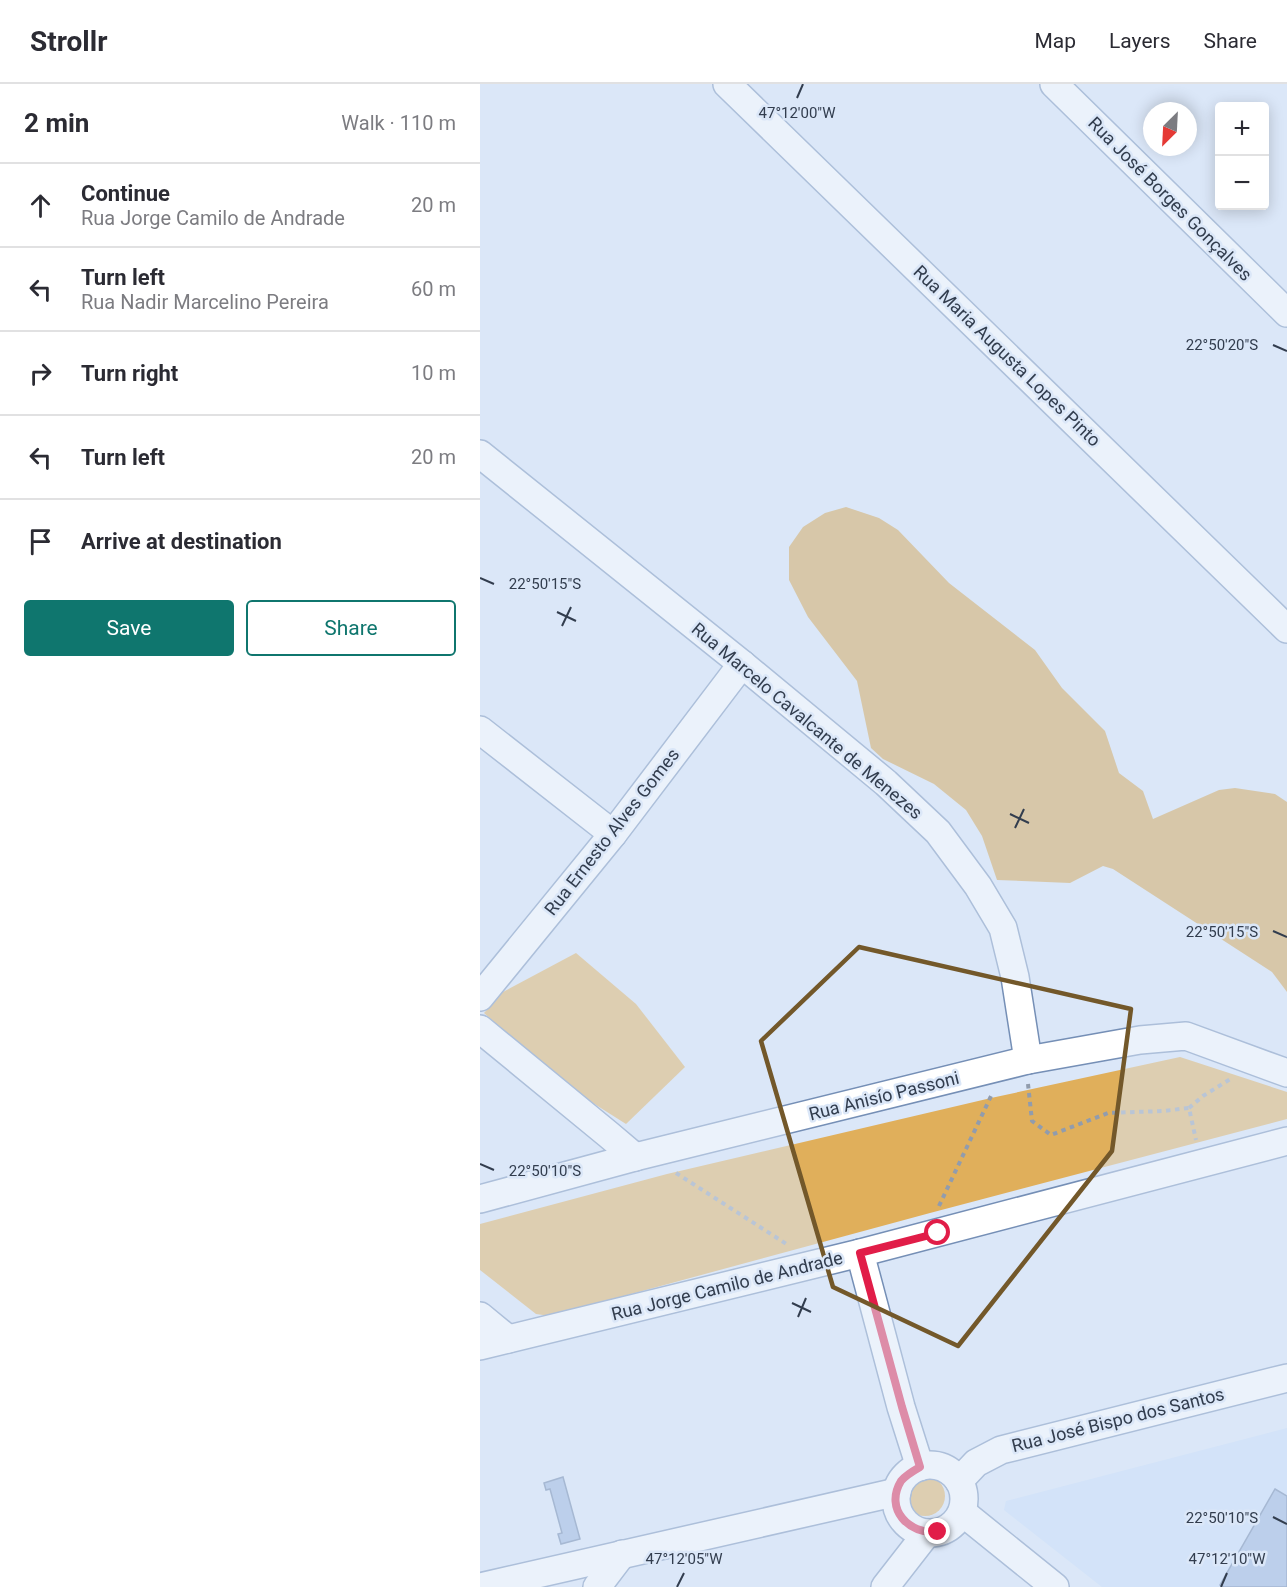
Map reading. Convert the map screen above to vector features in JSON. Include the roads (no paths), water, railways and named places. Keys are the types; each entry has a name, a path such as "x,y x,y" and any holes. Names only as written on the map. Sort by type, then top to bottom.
{"street":[{"name":"Rua Maria Augusta Lopes Pinto","path":"727,84 1287,629"},
{"name":"Rua José Borges Gonçalves","path":"1054,84 1287,314"},
{"name":"Rua Marcelo Cavalcante de Menezes","path":"480,454 742,664 895,791 938,832 978,886 1003,928 1015,977 1028,1072"},
{"name":"Rua Ernesto Alves Gomes","path":"480,997 613,834 742,664"},
{"path":"480,730 613,834"},
{"path":"480,1029 635,1158"},
{"name":"Rua Anisío Passoni","path":"480,1199 635,1158 1028,1072 1140,1040 1186,1036 1287,1073"},
{"name":"Rua Jorge Camilo de Andrade","path":"480,1346 860,1253 1287,1141"},
{"path":"860,1253 920,1467"},
{"path":"480,1316 508,1339"},
{"name":"Rua José Bispo dos Santos","path":"959,1481 976,1463 1000,1450 1287,1378"},
{"path":"920,1467 942,1467 959,1481 964,1502 962,1512 956,1522 938,1532 927,1533 916,1530 906,1523 896,1503 897,1492 902,1481 910,1473 920,1467"},
{"path":"480,1587 897,1492"},
{"path":"962,1512 1055,1587"},
{"path":"885,1587 927,1533"},
{"path":"597,1587 622,1554"}]}
